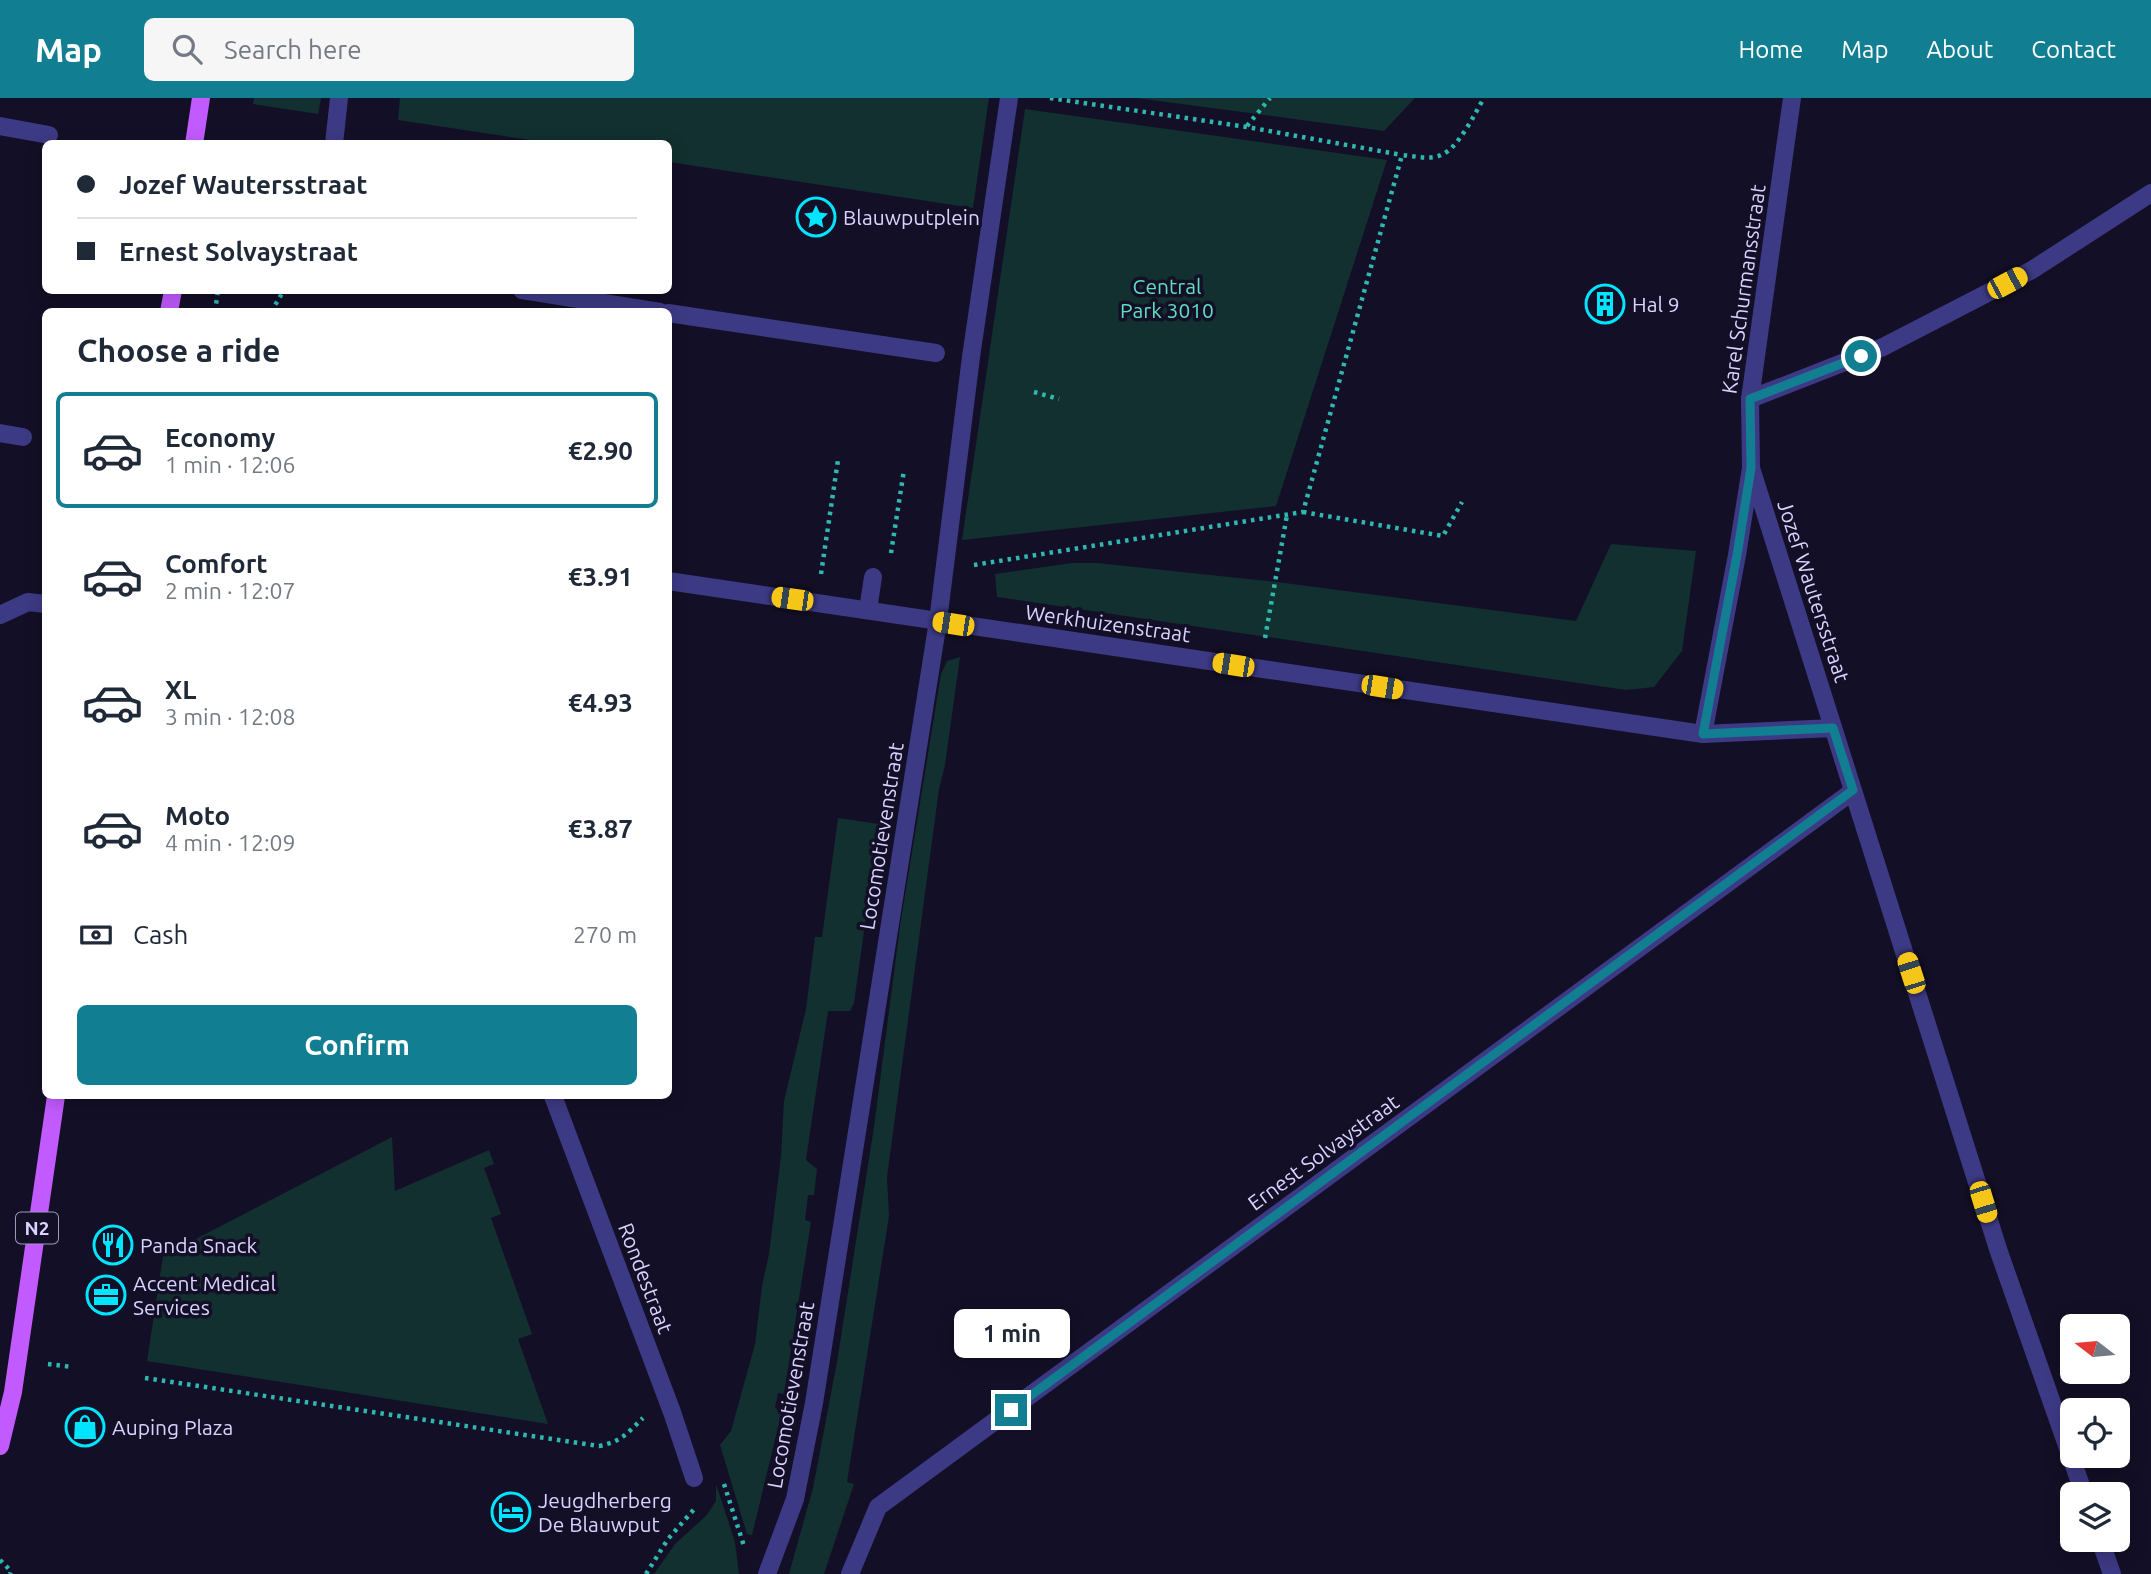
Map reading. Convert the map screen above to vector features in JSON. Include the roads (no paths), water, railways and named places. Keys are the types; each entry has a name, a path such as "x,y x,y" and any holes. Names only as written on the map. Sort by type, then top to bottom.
{"main road":[{"path":"195,140 201,98"},
{"name":"N2","path":"0,1446 13,1392 56,1099"}],"street":[{"path":"334,140 339,98"},
{"name":"Locomotievenstraat","path":"767,1574 795,1499 814,1403 938,621 971,358 1009,98"},
{"name":"Karel Schurmansstraat","path":"1703,734 1751,468 1750,399 1792,98"},
{"path":"0,126 49,135"},
{"path":"1750,399 1883,347 2032,270 2151,192"},
{"path":"547,294 635,308"},
{"path":"672,314 936,354"},
{"path":"0,433 23,437"},
{"name":"Jozef Wautersstraat","path":"1751,468 1833,728"},
{"path":"868,610 873,577"},
{"name":"Werkhuizenstraat","path":"672,582 1703,734 1833,728"},
{"path":"0,615 28,602 42,604"},
{"path":"1833,728 1999,1252 2080,1482"},
{"name":"Ernest Solvaystraat","path":"850,1574 878,1507 1853,790"},
{"name":"Rondestraat","path":"554,1099 672,1412 694,1478"},
{"path":"2104,1552 2112,1574"}],"place":[{"name":"Blauwputplein","path":"816,217"},
{"name":"Hal 9","path":"1605,304"},
{"name":"Panda Snack","path":"113,1245"},
{"name":"Accent Medical Services","path":"106,1295"},
{"name":"Auping Plaza","path":"85,1427"},
{"name":"Jeugdherberg De Blauwput","path":"511,1512"}],"park label":[{"name":"Central Park 3010","path":"1167,298"}]}
